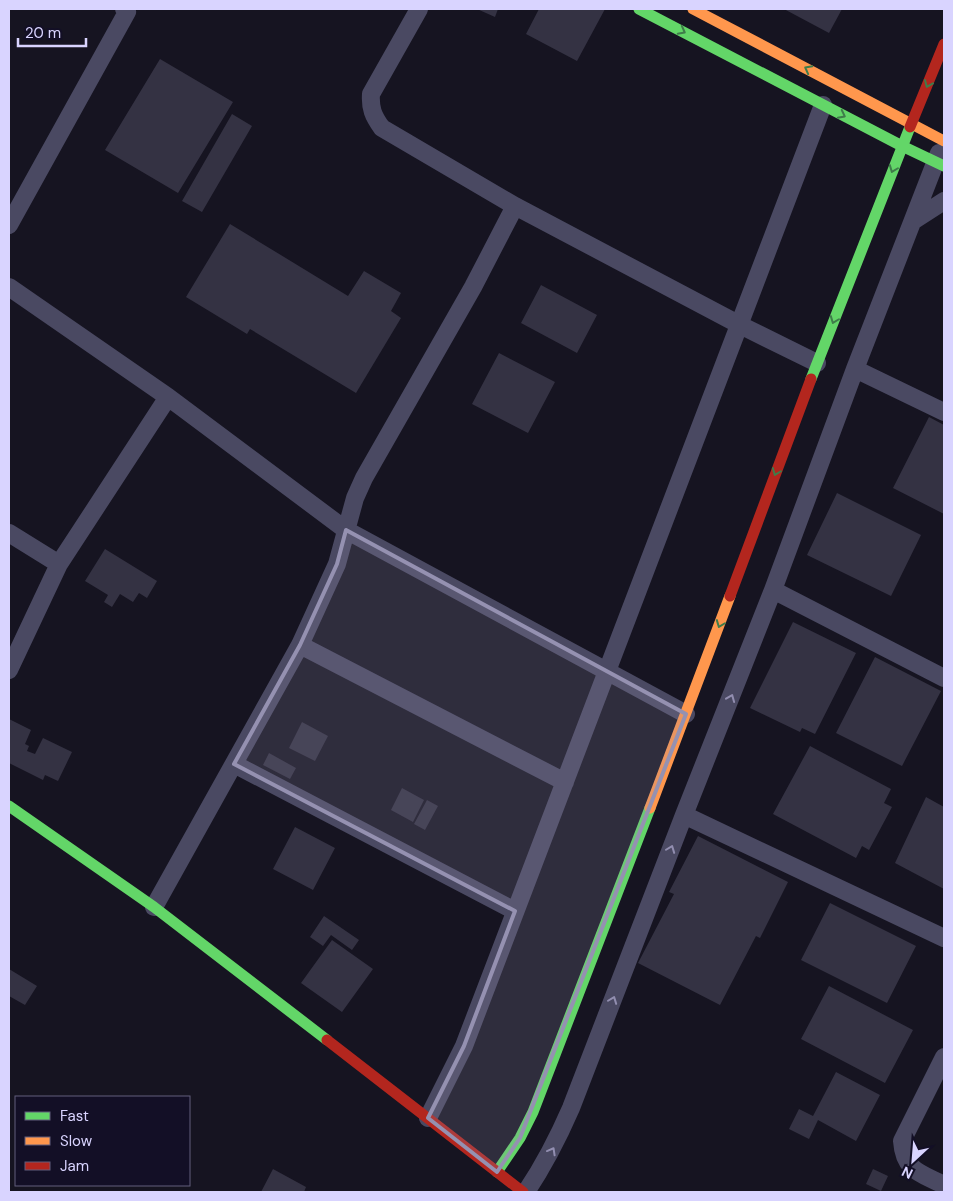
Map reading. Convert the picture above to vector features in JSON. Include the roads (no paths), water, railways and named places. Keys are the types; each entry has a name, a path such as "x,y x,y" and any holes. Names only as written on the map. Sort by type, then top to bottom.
{"street":[{"path":"9,224 127,12 124,9"},
{"path":"419,9 370,94 370,105 374,117 382,128 515,206 740,325 817,363"},
{"path":"639,9 940,164"},
{"path":"9,806 154,907 524,1192 541,1170 556,1143 571,1108 684,815 774,590 855,369 913,221 940,164 944,140 693,9"},
{"path":"497,1172 520,1138 533,1112 686,714 817,363 944,44"},
{"path":"428,1118 464,1046 823,105"},
{"path":"913,221 944,201"},
{"path":"154,907 300,645 337,564 355,498 364,478 473,287 515,206"},
{"path":"9,287 168,397 346,530 686,714"},
{"path":"855,369 944,412"},
{"path":"9,670 59,564 168,397"},
{"path":"9,534 59,564"},
{"path":"774,590 944,678"},
{"path":"300,645 565,782"},
{"path":"234,764 515,911"},
{"path":"684,815 944,938"},
{"path":"944,1057 902,1141 903,1156 914,1171 944,1184"}]}
